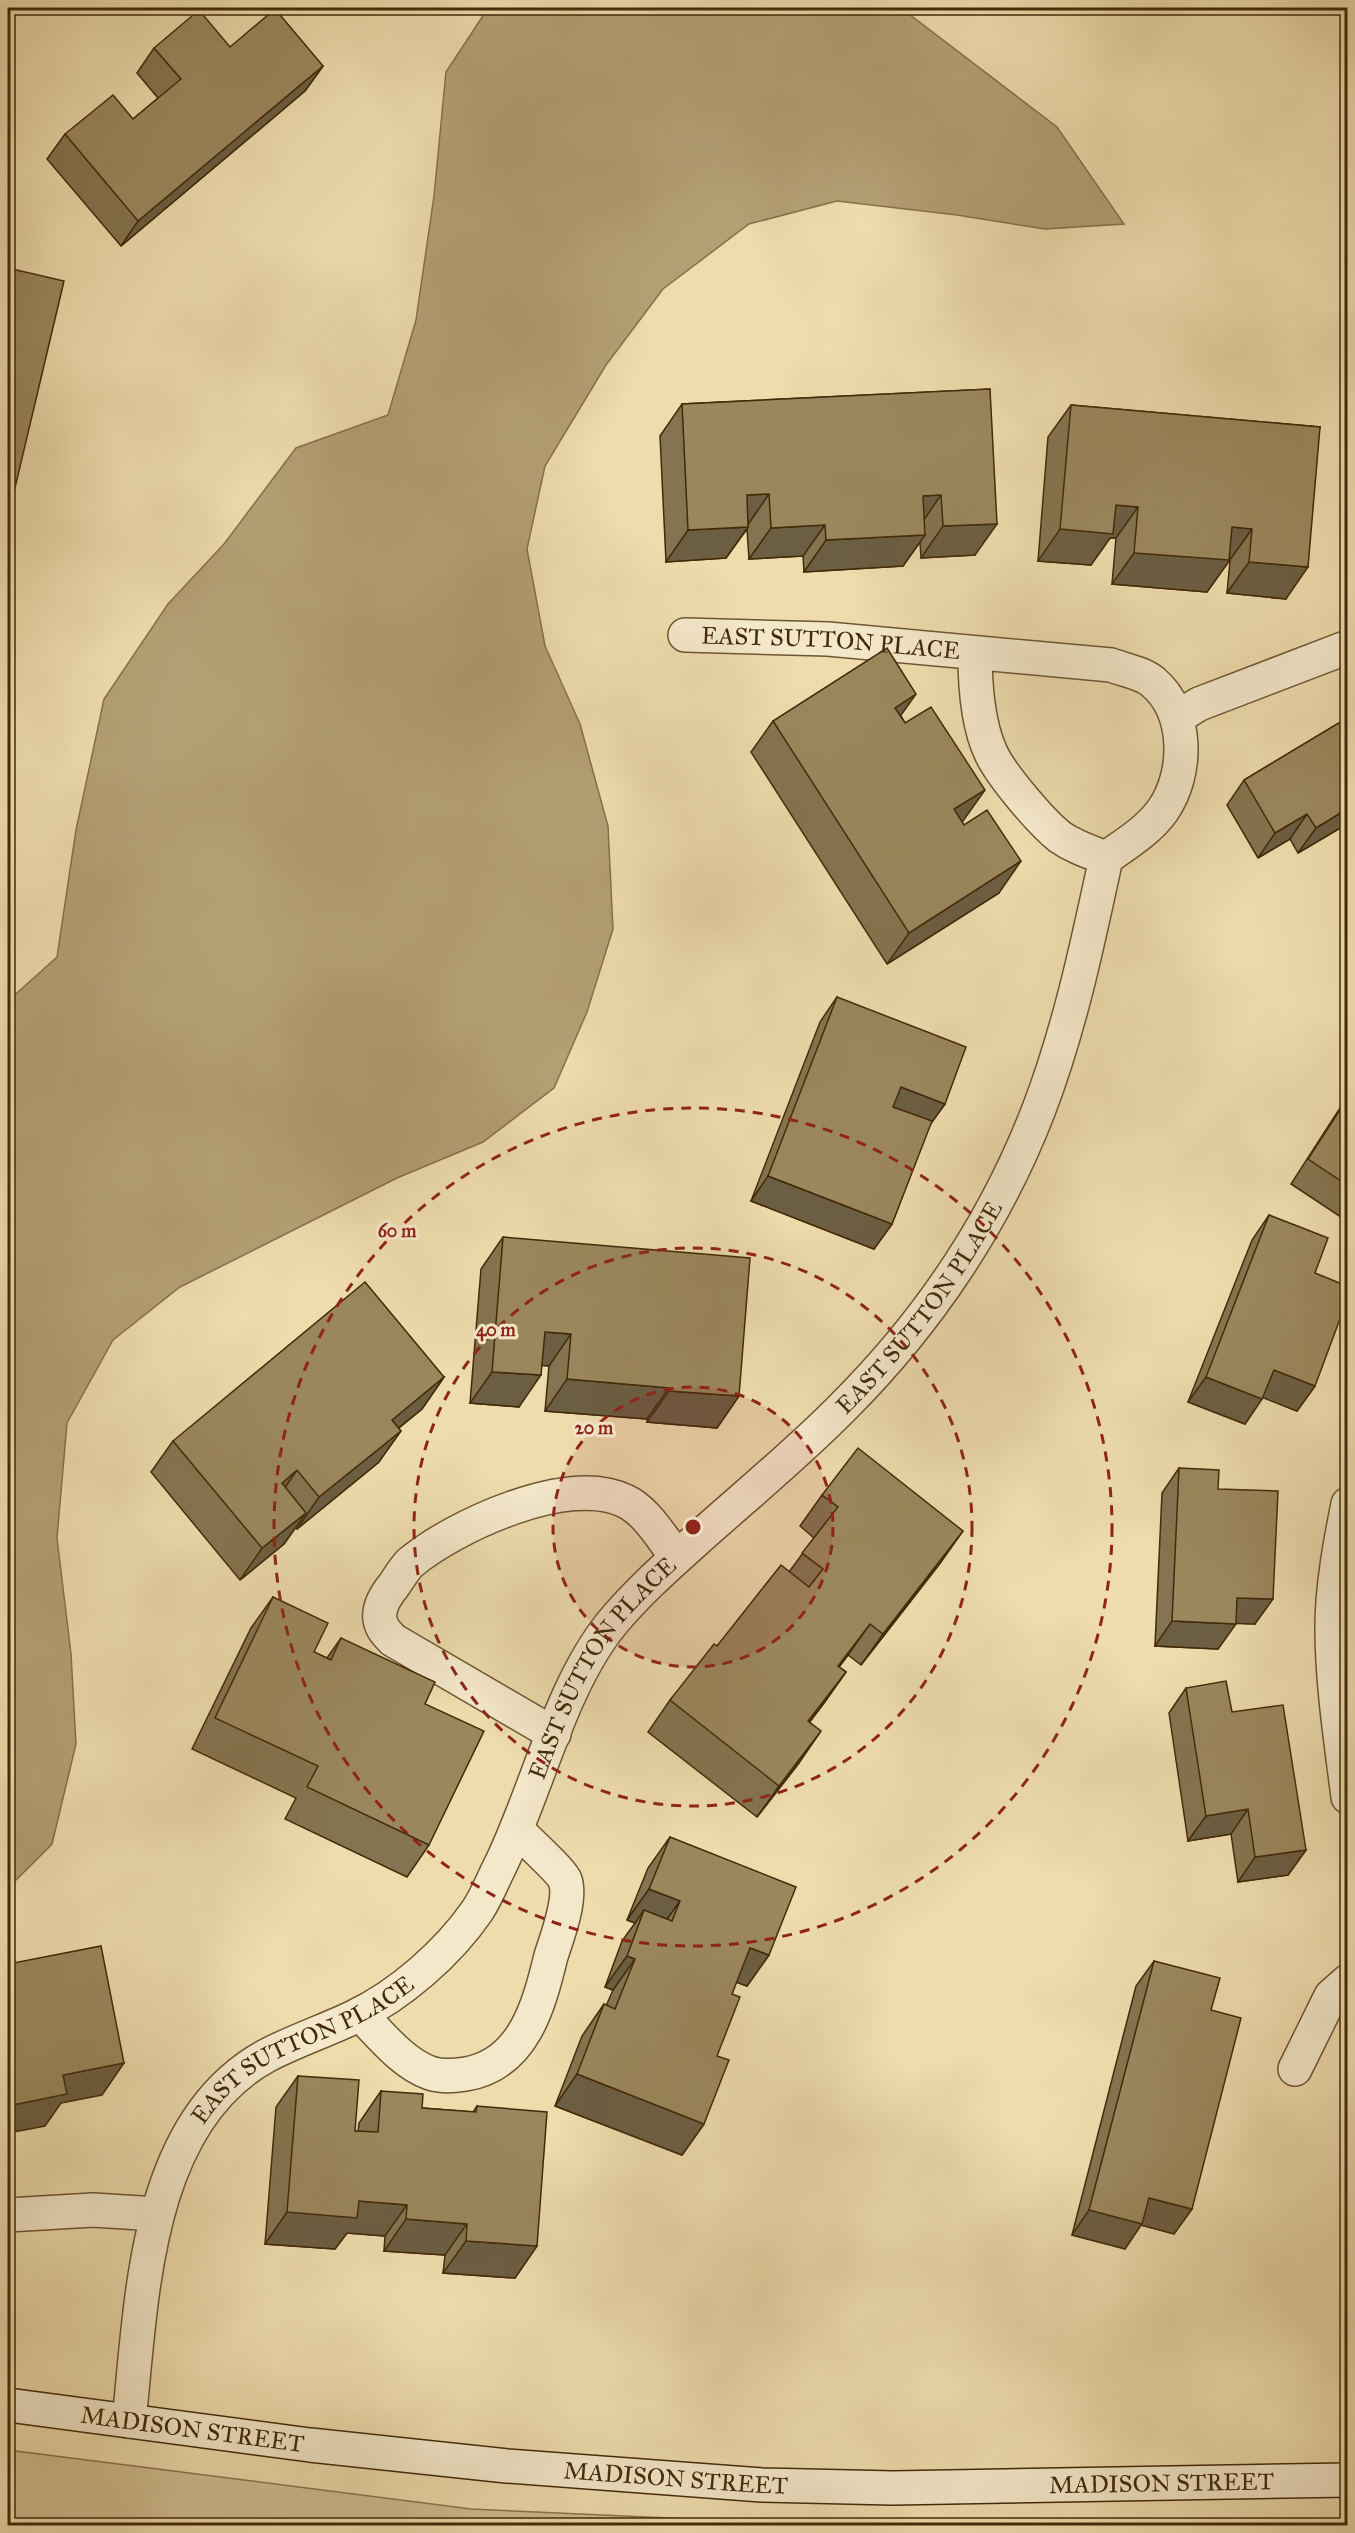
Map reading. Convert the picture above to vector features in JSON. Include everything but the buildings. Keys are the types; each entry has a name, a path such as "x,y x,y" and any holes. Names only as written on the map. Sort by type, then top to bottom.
{"street":[{"name":"EAST SUTTON PLACE","path":"129,2421 150,2244 157,2214 177,2160 191,2131 229,2082 265,2057 360,2014 423,1973 478,1910 518,1830 576,1682 609,1627 635,1597 677,1557 844,1406 916,1327 964,1259 1004,1188 1039,1110 1066,1027 1088,945 1106,858 1140,834 1163,810 1177,780 1181,745 1178,717 1167,696 1152,680 1110,665 828,639 685,635"},
{"path":"1178,717 1199,704 1347,647"},
{"name":"EAST SUTTON PLACE","path":"975,654 975,690 990,752 1008,781 1059,836 1081,849 1106,858"},
{"path":"554,1734 393,1640 381,1625 381,1602 409,1564 441,1541 484,1517 507,1509 578,1492 612,1495 627,1502 650,1522 677,1557"},
{"path":"1347,1504 1340,1543 1332,1626 1335,1690 1347,1797"},
{"path":"360,2014 398,2052 429,2072 450,2077 477,2072 503,2058 521,2040 538,2005 566,1899 565,1879 518,1830"},
{"path":"1296,2069 1331,1996 1347,1982"},
{"path":"8,2215 93,2210 157,2214"},
{"name":"MADISON STREET","path":"8,2405 310,2445 507,2466 762,2485 892,2488 1347,2480"}],"shaded area":[{"path":"488,8 901,8 1057,127 1124,224 1045,229 957,215 837,201 749,224 663,289 606,365 545,466 527,549 545,646 580,724 608,826 613,929 587,1012 554,1088 483,1142 397,1178 180,1287 113,1340 67,1423 57,1538 71,1654 76,1744 52,1844 8,1888 8,1001 57,957 76,830 104,699 168,604 224,544 296,448 388,415 416,320 434,196 446,72"},
{"path":"8,2450 471,2509 824,2525 8,2525"}]}
